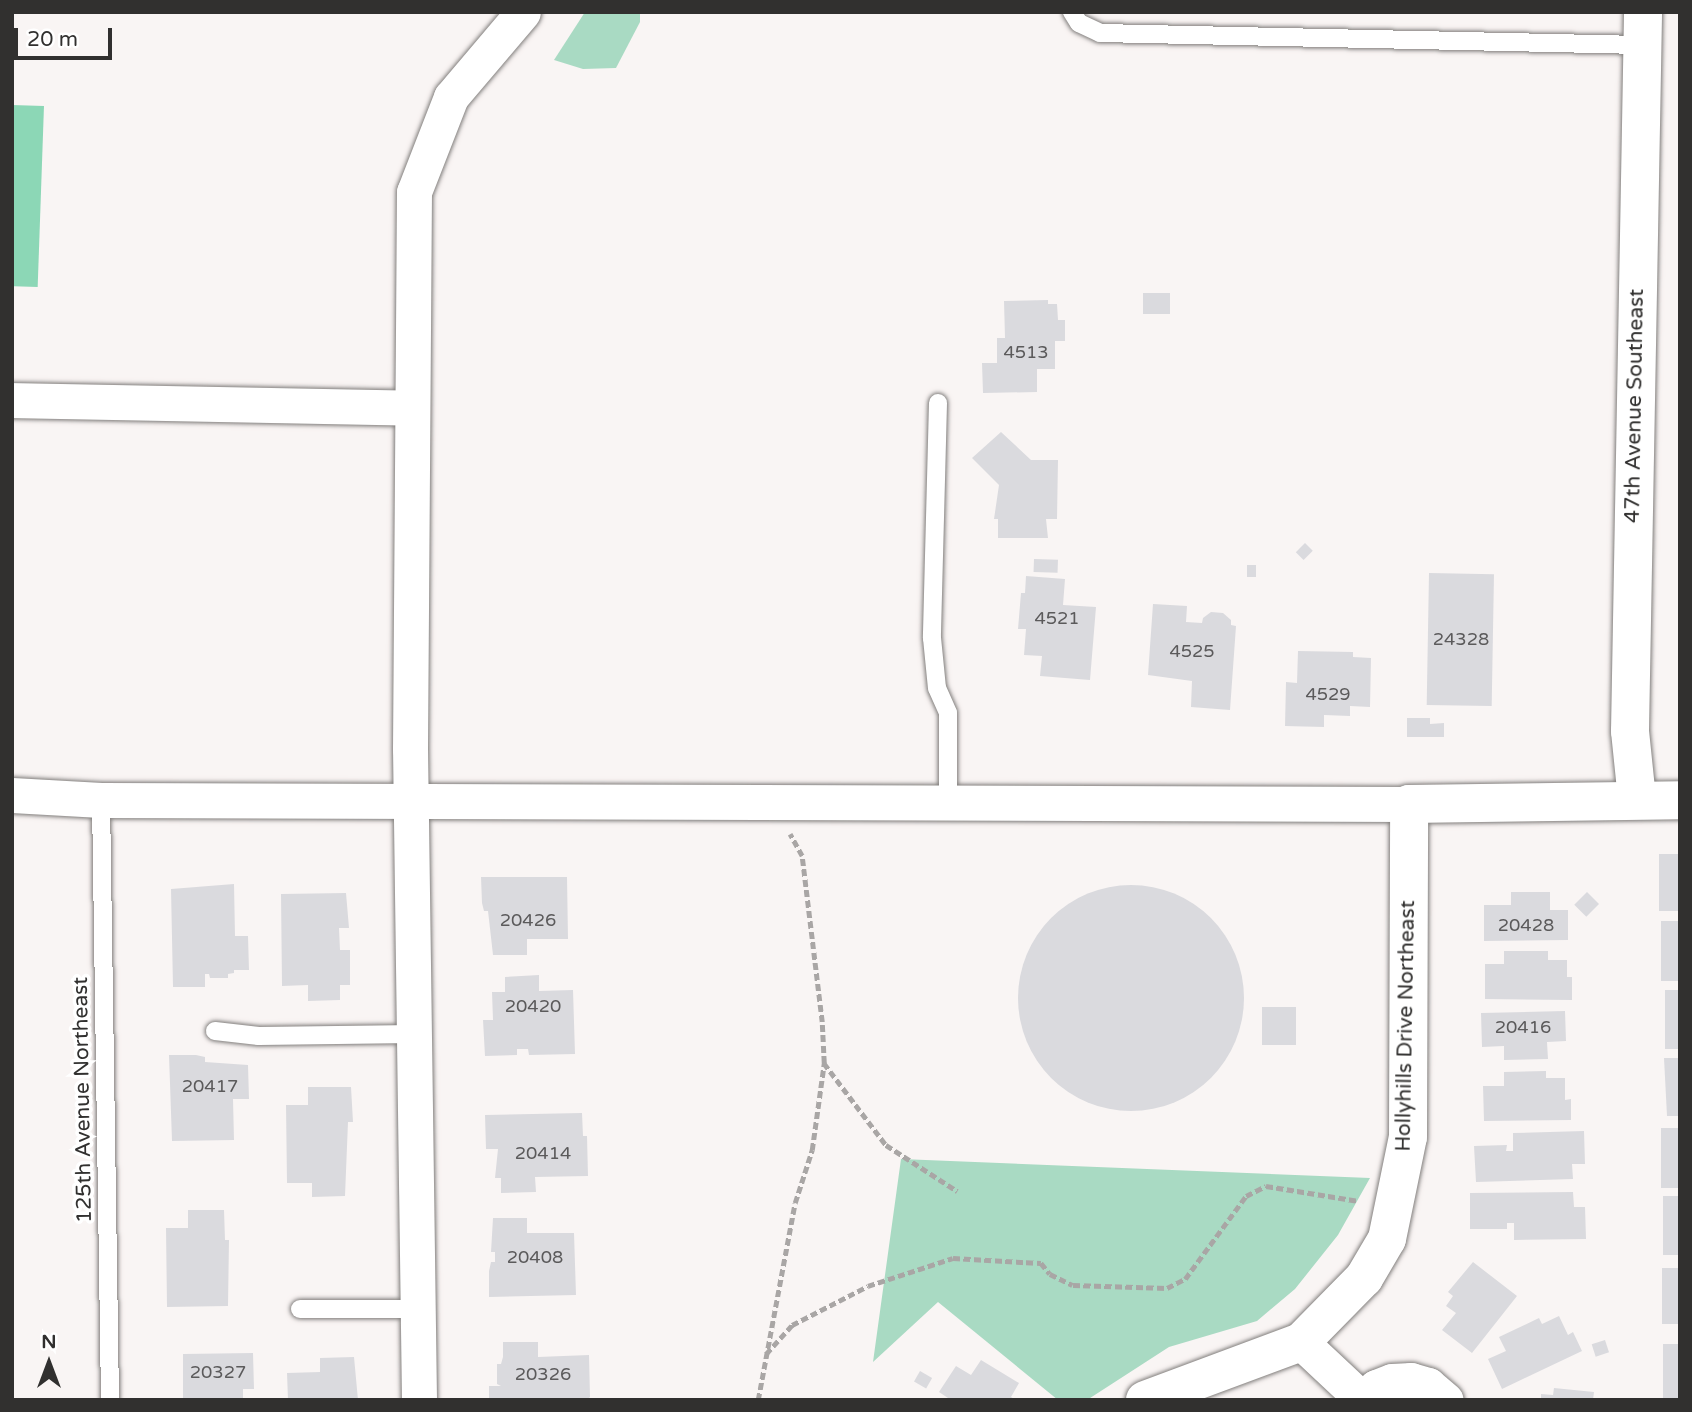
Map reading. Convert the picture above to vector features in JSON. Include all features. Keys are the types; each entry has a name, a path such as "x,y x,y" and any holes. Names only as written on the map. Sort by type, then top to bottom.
{"street":[{"path":"419,1400 410,801 414,192 451,97 510,16"},
{"name":"47th Avenue Southeast","path":"1637,799 1630,731 1642,29"},
{"path":"12,400 411,408"},
{"path":"12,795 101,800 1409,804 1680,800"},
{"name":"Hollyhills Drive Northeast","path":"1145,1400 1301,1342 1364,1278 1387,1239 1408,1137 1409,804"},
{"path":"1301,1342 1362,1400 1376,1387 1392,1381 1410,1380 1428,1385 1446,1400"}],"lane":[{"path":"1072,12 1079,23 1100,33 1642,29"},
{"path":"938,403 932,638 937,688 948,713 948,802"},
{"name":"125th Avenue Northeast","path":"101,800 110,1400"},
{"path":"215,1031 260,1036 415,1034"},
{"path":"300,1309 418,1309"}],"path":[{"path":"758,1400 795,1203 813,1150 824,1063 822,1022 802,856 784,823"},
{"path":"824,1063 886,1145 957,1191"},
{"path":"766,1354 793,1325 868,1286 953,1258 1041,1263 1050,1274 1073,1285 1167,1288 1185,1279 1246,1196 1266,1186 1293,1188 1395,1209"}],"green space":[{"path":"585,12 640,12 640,22 616,68 583,69 554,60"},
{"path":"12,105 44,106 38,287 12,286"},
{"path":"901,1159 1370,1178 1338,1235 1295,1289 1257,1321 1169,1347 1087,1400 1058,1400 938,1302 873,1362"}],"building":[{"path":"1143,293 1170,293 1170,314 1143,314"},
{"path":"1048,300 1048,304 1057,304 1058,320 1065,320 1065,341 1055,341 1055,369 1037,369 1037,392 983,393 982,363 997,363 997,338 1005,338 1004,301"},
{"path":"1001,432 1031,460 1058,460 1057,519 1046,519 1048,538 998,538 998,519 994,519 999,485 972,458"},
{"path":"1305,543 1313,551 1304,560 1296,552"},
{"path":"1034,559 1058,560 1058,573 1034,572"},
{"path":"1247,565 1256,565 1256,577 1247,577"},
{"path":"1429,573 1494,574 1492,706 1427,705"},
{"path":"1026,576 1065,579 1063,605 1096,607 1090,680 1040,676 1042,656 1024,655 1026,629 1018,629 1021,593 1025,593"},
{"path":"1153,604 1187,606 1186,622 1202,623 1203,618 1211,612 1223,613 1231,620 1231,625 1236,626 1230,710 1191,707 1192,681 1148,675"},
{"path":"1298,651 1353,652 1353,657 1371,658 1370,707 1350,706 1350,716 1324,715 1324,727 1285,726 1286,682 1297,683"},
{"path":"1407,718 1430,718 1430,724 1444,723 1444,737 1407,737"},
{"path":"1659,854 1680,854 1680,911 1659,911"},
{"path":"481,877 567,877 568,939 527,939 527,955 493,955 488,911 484,911 482,903"},
{"path":"234,884 235,936 248,936 249,970 234,970 234,973 228,974 228,978 210,978 209,974 205,974 205,987 173,987 171,889"},
{"path":"1120,885 1142,885 1184,898 1211,918 1231,945 1242,976 1242,1020 1231,1051 1211,1078 1184,1098 1164,1106 1142,1111 1120,1111 1078,1098 1044,1070 1031,1051 1023,1031 1018,1009 1018,987 1031,945 1059,911 1078,898 1098,890"},
{"path":"1511,892 1550,892 1550,910 1568,910 1568,940 1484,941 1484,905 1511,905"},
{"path":"1587,892 1599,904 1586,917 1574,905"},
{"path":"346,893 349,928 339,928 340,950 350,950 350,985 340,985 340,1000 308,1001 308,985 282,986 281,894"},
{"path":"1661,921 1680,921 1680,981 1661,981"},
{"path":"1504,951 1548,951 1548,960 1567,960 1567,977 1572,977 1572,1000 1485,999 1485,964 1504,964"},
{"path":"539,975 539,991 573,990 575,1054 529,1055 528,1049 517,1049 517,1055 485,1056 483,1020 493,1020 492,992 505,992 505,977"},
{"path":"1665,990 1680,990 1680,1049 1665,1049"},
{"path":"1262,1007 1296,1007 1296,1045 1262,1045"},
{"path":"1565,1011 1566,1041 1547,1042 1548,1059 1504,1060 1504,1046 1482,1047 1481,1013"},
{"path":"169,1055 196,1055 205,1057 205,1062 248,1065 249,1099 233,1099 234,1140 172,1141"},
{"path":"1664,1058 1680,1058 1680,1116 1667,1116"},
{"path":"1546,1071 1546,1078 1565,1078 1565,1100 1571,1099 1571,1120 1484,1121 1483,1086 1504,1086 1504,1072"},
{"path":"308,1087 351,1087 353,1122 348,1122 345,1196 312,1197 312,1183 287,1183 286,1105 308,1105"},
{"path":"582,1113 583,1136 587,1136 588,1176 535,1177 536,1192 501,1193 501,1178 495,1178 498,1149 486,1149 485,1115"},
{"path":"1661,1128 1680,1128 1680,1188 1661,1188"},
{"path":"1584,1131 1585,1164 1572,1164 1573,1179 1476,1182 1474,1146 1507,1145 1506,1151 1513,1151 1513,1133"},
{"path":"1573,1192 1574,1207 1585,1207 1586,1239 1514,1240 1514,1223 1507,1223 1507,1229 1470,1229 1470,1193"},
{"path":"1663,1196 1680,1196 1680,1255 1663,1255"},
{"path":"188,1210 224,1210 225,1240 229,1240 228,1306 167,1307 166,1228 188,1228"},
{"path":"493,1218 527,1218 527,1233 574,1233 576,1295 489,1297 489,1271 491,1262 495,1262 495,1252 491,1252"},
{"path":"1473,1262 1517,1296 1472,1353 1442,1330 1456,1313 1446,1306 1453,1296 1448,1292"},
{"path":"1662,1268 1680,1268 1680,1324 1662,1324"},
{"path":"1559,1316 1568,1335 1573,1332 1582,1351 1502,1389 1488,1359 1506,1351 1499,1337 1539,1318 1542,1324"},
{"path":"1605,1340 1609,1352 1596,1357 1592,1344"},
{"path":"503,1342 538,1342 538,1357 589,1355 590,1397 587,1400 489,1400 489,1386 501,1386 497,1384 497,1364 501,1364 503,1357"},
{"path":"1663,1344 1680,1344 1680,1400 1663,1400"},
{"path":"253,1353 254,1389 243,1389 243,1400 183,1400 183,1354"},
{"path":"354,1357 358,1400 288,1400 287,1373 320,1372 320,1358"},
{"path":"981,1360 1019,1383 1011,1397 1016,1400 951,1400 939,1392 956,1366 971,1375"},
{"path":"920,1371 932,1378 926,1388 914,1381"},
{"path":"1554,1388 1594,1392 1593,1400 1541,1400 1541,1394 1553,1395"}]}
